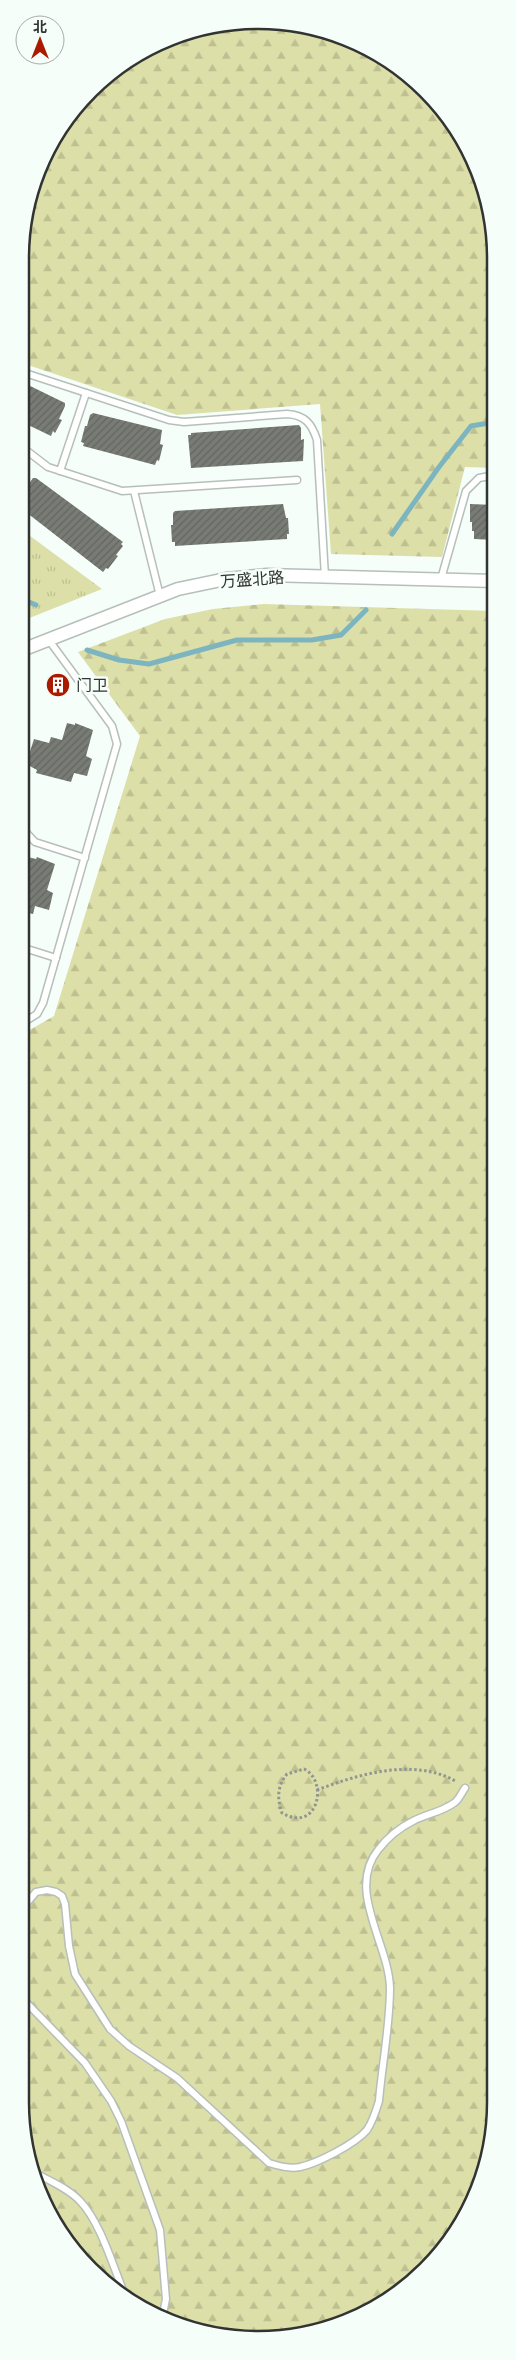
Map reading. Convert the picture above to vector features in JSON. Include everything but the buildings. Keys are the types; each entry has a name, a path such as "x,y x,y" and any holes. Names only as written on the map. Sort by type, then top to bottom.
{"street":[{"name":"万盛北路","path":"29,647 178,589 226,579 267,576 487,581"}],"lane":[{"path":"29,374 176,421 287,414 304,418 310,423 317,440 325,577"},
{"path":"60,471 86,393"},
{"path":"29,453 48,467 122,491 297,480"},
{"path":"441,579 466,490 479,478 487,476"},
{"path":"134,491 160,596"},
{"path":"29,1019 37,1014 40,1009 56,958 116,752 117,738 110,722 48,639"},
{"path":"29,836 35,842 85,858"},
{"path":"29,950 56,958"},
{"path":"29,1901 36,1892 47,1890 62,1896 65,1904 69,1946 76,1974 110,2029 129,2046 177,2078 270,2163 284,2168 299,2168 313,2163 354,2141 366,2130 374,2118 379,2101 390,1988 386,1962 369,1908 366,1883 368,1867 377,1851 393,1834 413,1821 455,1802 465,1788"},
{"path":"29,2005 85,2063 111,2101 121,2121 160,2230 166,2299 163,2311"},
{"path":"41,2176 80,2201 93,2218 121,2286"}],"path":[{"path":"304,1769 311,1773 316,1781 317,1790 315,1804 309,1815 299,1820 290,1818 282,1813 278,1792 287,1774 304,1769"},
{"path":"317,1790 385,1770 439,1774 465,1788"}],"green space":[{"path":"243,29 273,29 303,33 346,46 373,59 398,76 440,118 457,143 470,170 483,213 487,243 487,468 465,467 442,557 331,554 320,404 177,415 29,365 29,243 33,213 46,170 59,143 76,118 118,76 143,59 170,46 213,33"},
{"path":"29,535 102,589 29,618"},
{"path":"264,604 487,611 487,2117 483,2147 470,2190 449,2229 420,2264 385,2293 346,2314 303,2327 273,2331 243,2331 213,2327 184,2319 143,2301 118,2284 76,2242 59,2217 41,2176 33,2147 29,2117 29,1030 54,1016 140,736 78,652 165,619 213,609"}],"waterway":[{"path":"392,534 439,467 471,426 487,423"},
{"path":"29,602 36,605"},
{"path":"87,650 119,660 149,664 237,640 312,640 341,635 366,610"}],"place":[{"name":"门卫","path":"58,685"}]}
